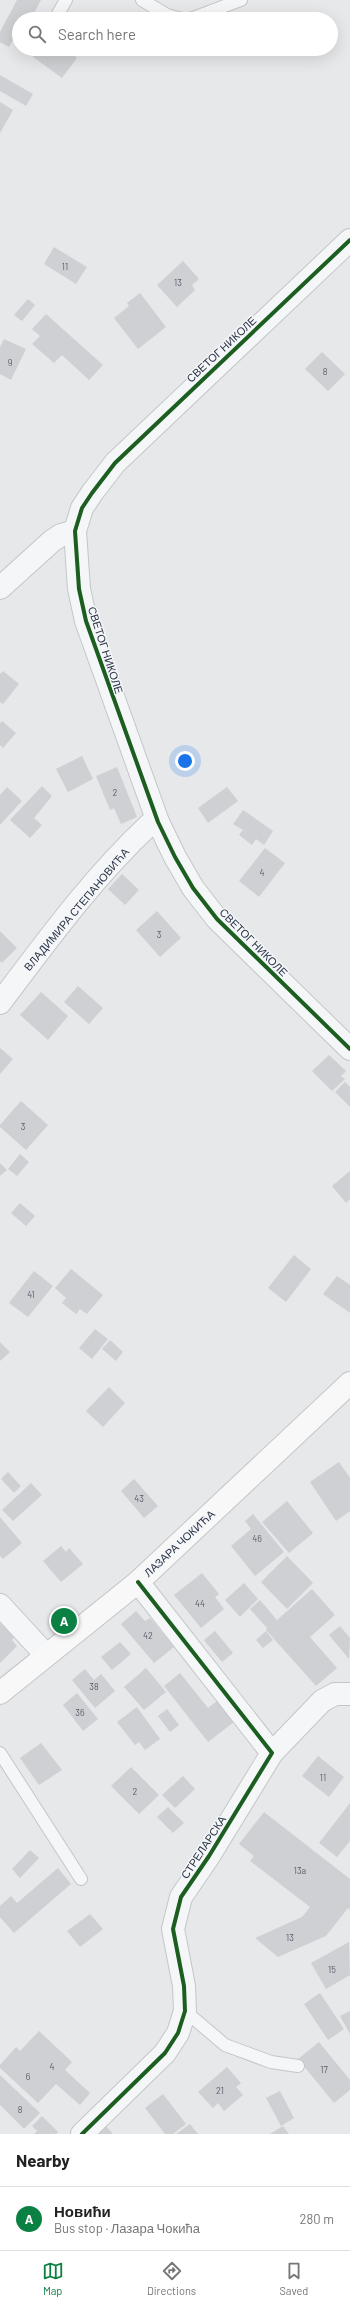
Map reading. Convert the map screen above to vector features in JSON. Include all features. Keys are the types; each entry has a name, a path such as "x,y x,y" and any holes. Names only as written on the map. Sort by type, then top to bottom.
{"street":[{"name":"СВЕТОГ НИКОЛЕ","path":"350,240 115,463 82,508 75,531 79,589 86,621 158,822 175,856 193,888 217,920 350,1049"},
{"path":"0,588 52,541 61,535 75,531"},
{"name":"ВЛАДИМИРА СТЕПАНОВИЋА","path":"0,1003 41,949 111,864 150,824 158,822"},
{"name":"ЛАЗАРА ЧОКИЋА","path":"0,1693 138,1582 350,1383"},
{"path":"138,1582 272,1753"},
{"path":"0,1605 46,1655"},
{"name":"СТРЕЛАРСКА","path":"82,2134 165,2053 178,2033 185,2011 184,1986 173,1929 181,1897 209,1856 272,1753 322,1701 335,1694 350,1694"}],"lane":[{"path":"59,12 66,0"},
{"path":"142,0 161,12"},
{"path":"209,12 241,0"},
{"path":"0,1753 81,1879"},
{"path":"185,2011 225,2045 272,2062 298,2066"}],"building":[{"path":"17,0 41,0 35,12 12,12 12,42 9,47 0,42 0,32"},
{"path":"75,56 77,58 62,78 33,57"},
{"path":"0,75 33,94 26,106 0,91"},
{"path":"0,102 13,110 0,133"},
{"path":"54,247 87,267 76,284 44,264"},
{"path":"183,261 199,279 192,285 195,290 177,307 157,285"},
{"path":"140,293 166,327 138,349 114,318 129,306 127,303"},
{"path":"28,299 35,305 22,321 14,315"},
{"path":"46,314 103,365 89,380 62,355 54,363 32,344 40,336 32,329"},
{"path":"4,339 26,349 11,380 0,374 0,347"},
{"path":"322,352 345,374 328,391 305,369"},
{"path":"3,671 19,684 3,704 0,702 0,674"},
{"path":"2,721 16,733 3,748 0,745 0,723"},
{"path":"82,756 93,779 68,792 56,769"},
{"path":"117,767 137,817 121,824 114,808 110,810 96,776"},
{"path":"42,786 52,796 34,818 42,825 30,838 10,820"},
{"path":"7,787 22,801 0,825 0,795"},
{"path":"227,787 238,801 208,823 198,808"},
{"path":"243,810 273,831 264,845 256,839 252,845 239,835 243,830 233,824"},
{"path":"265,848 285,863 259,897 239,881"},
{"path":"122,874 139,890 125,905 108,889"},
{"path":"157,911 181,938 160,957 136,930"},
{"path":"0,931 17,948 2,963 0,961"},
{"path":"78,986 103,1008 89,1024 64,1002"},
{"path":"41,992 68,1016 48,1040 20,1015"},
{"path":"0,1048 13,1059 0,1074"},
{"path":"329,1055 346,1071 341,1076 345,1079 332,1091 312,1071"},
{"path":"345,1082 350,1087 350,1107 335,1092"},
{"path":"21,1101 48,1125 26,1150 0,1127 0,1125"},
{"path":"20,1154 29,1162 17,1176 8,1169"},
{"path":"0,1163 7,1170 0,1176"},
{"path":"350,1171 350,1199 346,1203 332,1186"},
{"path":"20,1203 35,1216 26,1226 11,1213"},
{"path":"294,1255 311,1269 286,1302 268,1288"},
{"path":"71,1269 103,1295 87,1314 80,1309 76,1314 62,1303 66,1298 55,1288"},
{"path":"34,1271 53,1286 28,1317 9,1303"},
{"path":"337,1276 350,1285 350,1313 323,1294"},
{"path":"95,1329 108,1339 92,1359 79,1348"},
{"path":"110,1340 123,1352 116,1361 102,1349"},
{"path":"0,1342 10,1352 0,1361"},
{"path":"109,1387 125,1403 103,1427 86,1411"},
{"path":"339,1462 350,1478 350,1511 336,1521 310,1482"},
{"path":"8,1472 21,1486 14,1493 1,1479"},
{"path":"134,1479 158,1506 144,1518 121,1491"},
{"path":"31,1483 42,1495 13,1521 2,1510"},
{"path":"287,1501 313,1533 289,1553 262,1522"},
{"path":"253,1514 284,1552 255,1576 231,1546 251,1529 245,1521"},
{"path":"0,1517 22,1543 3,1559 0,1556"},
{"path":"61,1546 66,1552 69,1548 83,1564 61,1582 43,1561"},
{"path":"287,1556 313,1583 287,1609 261,1582"},
{"path":"202,1573 219,1594 215,1597 224,1609 201,1628 174,1595"},
{"path":"244,1583 258,1599 240,1617 225,1600"},
{"path":"312,1589 335,1615 310,1637 337,1668 316,1686 266,1630 267,1628 250,1609 260,1600 277,1620"},
{"path":"136,1611 145,1621 150,1618 174,1647 154,1663 121,1624"},
{"path":"0,1623 14,1637 12,1640 17,1646 0,1663"},
{"path":"340,1626 350,1638 349,1659 329,1635"},
{"path":"215,1631 233,1653 222,1662 204,1640"},
{"path":"266,1631 273,1640 263,1648 256,1640"},
{"path":"120,1642 131,1654 112,1670 101,1657"},
{"path":"146,1668 166,1692 144,1710 124,1687"},
{"path":"85,1669 94,1680 101,1674 115,1691 95,1708 72,1680"},
{"path":"180,1673 208,1708 217,1701 234,1722 208,1742 164,1686"},
{"path":"77,1693 98,1719 83,1731 63,1705"},
{"path":"137,1707 160,1739 145,1750 139,1742 135,1745 117,1722"},
{"path":"167,1709 179,1725 170,1732 158,1716"},
{"path":"41,1743 62,1770 39,1785 20,1758"},
{"path":"318,1756 344,1777 329,1797 302,1776"},
{"path":"131,1767 159,1795 139,1814 111,1786"},
{"path":"183,1776 195,1789 175,1808 162,1795"},
{"path":"350,1803 350,1841 337,1857 319,1843"},
{"path":"168,1807 184,1823 173,1833 157,1817"},
{"path":"264,1812 350,1879 350,1910 348,1908 326,1936 278,1957 255,1938 302,1917 310,1907 250,1861 254,1856 239,1844"},
{"path":"30,1850 39,1858 20,1878 12,1869"},
{"path":"58,1868 71,1884 14,1933 0,1917 0,1906 11,1896 17,1903"},
{"path":"90,1914 103,1929 80,1947 67,1931"},
{"path":"349,1942 350,1975 326,1989 311,1963"},
{"path":"320,1993 344,2029 328,2040 304,2004"},
{"path":"350,2011 350,2034 340,2016"},
{"path":"39,2031 72,2062 65,2070 90,2093 80,2105 56,2084 38,2103 0,2068 0,2065 16,2047 20,2051"},
{"path":"319,2042 350,2080 350,2090 334,2103 298,2059"},
{"path":"227,2067 241,2083 236,2087 243,2095 224,2111 218,2103 213,2108 198,2092"},
{"path":"0,2075 40,2113 24,2129 0,2105"},
{"path":"280,2091 294,2118 281,2126 266,2098"},
{"path":"163,2094 186,2124 173,2134 165,2134 145,2108"},
{"path":"42,2116 58,2132 56,2134 34,2134 37,2131 32,2126"},
{"path":"190,2124 198,2134 176,2134"},
{"path":"106,2126 113,2134 96,2134"},
{"path":"283,2126 289,2134 270,2134"}],"cycle path":[{"path":"350,240 115,463 82,508 75,531 79,589 86,621 158,822 175,857 193,888 217,919 350,1049"},
{"path":"82,2134 165,2053 178,2033 185,2011 184,1986 173,1929 181,1897 209,1856 272,1753 138,1582"}],"place":[{"name":"Новићи","path":"64,1621"}]}
